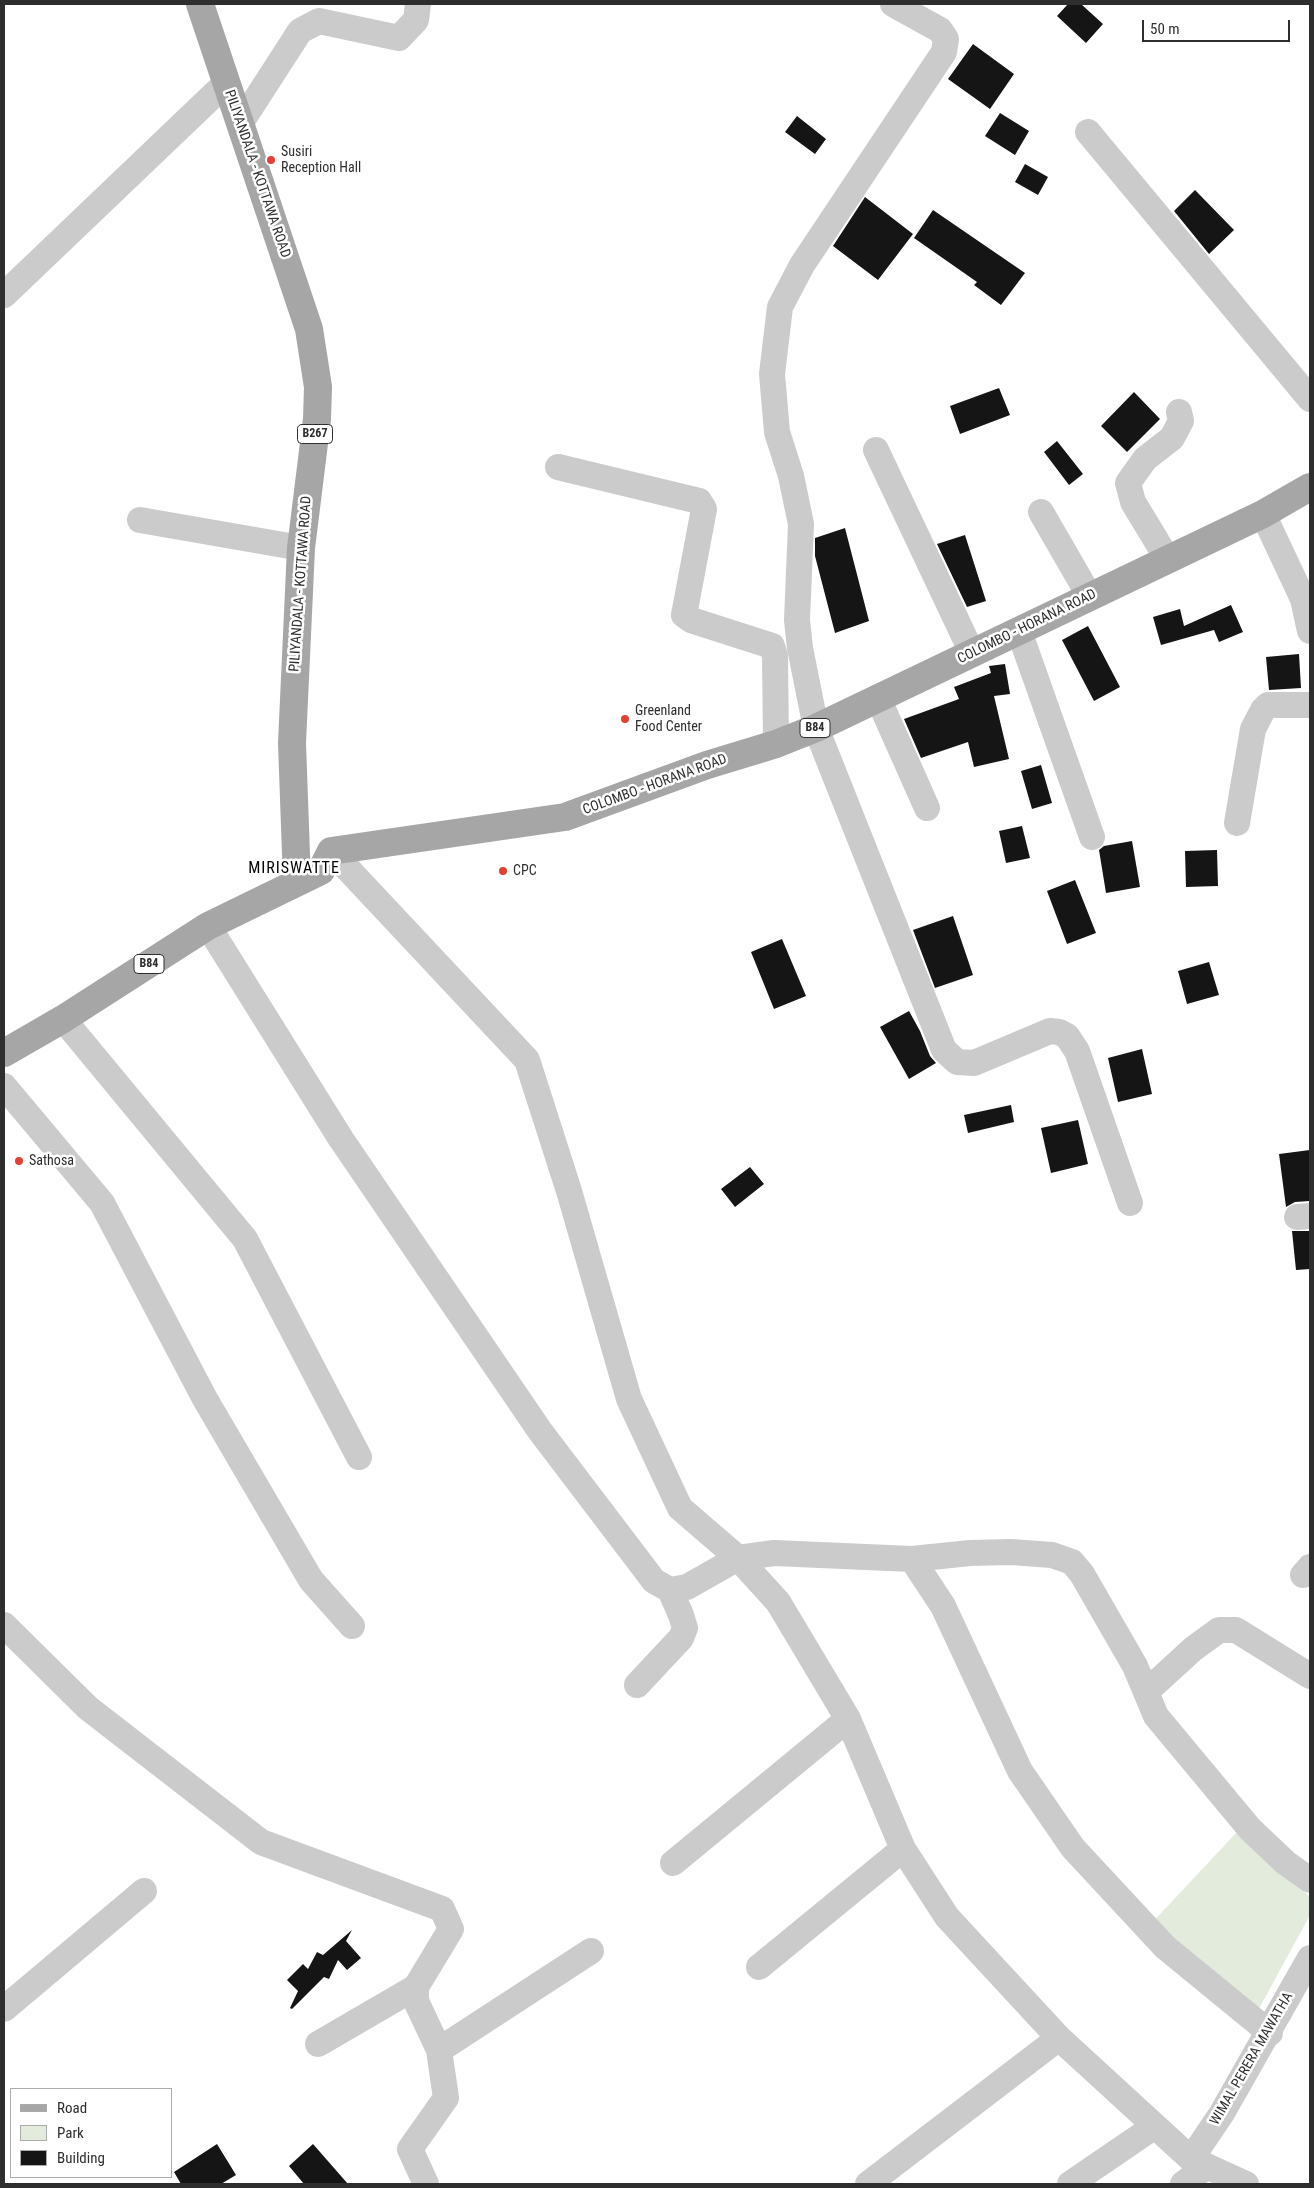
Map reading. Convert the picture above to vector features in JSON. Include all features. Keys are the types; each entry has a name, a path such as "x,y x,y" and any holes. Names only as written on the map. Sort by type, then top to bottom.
{"main road":[{"name":"PILIYANDALA - KOTTAWA ROAD","path":"200,4 309,329 318,387 317,419 301,548 292,743 297,882"},
{"name":"COLOMBO - HORANA ROAD","path":"331,851 565,816 707,764 776,744 816,728 1168,560 1263,514 1310,487"},
{"name":"B84","path":"4,1053 63,1019 208,926 321,872 331,851"}],"street":[{"path":"240,124 300,31 319,21 399,38 416,20 418,4"},
{"path":"893,4 940,30 946,39 944,52 802,265 780,307 772,374 777,432 791,476 801,524 797,620 800,648 816,728 944,1050 957,1062 974,1062 1050,1032 1059,1032 1067,1036 1077,1051 1130,1204"},
{"path":"4,295 226,83"},
{"path":"1088,132 1310,399"},
{"path":"1168,560 1132,502 1128,483 1145,459 1172,438 1181,421 1179,412"},
{"path":"876,450 972,653"},
{"path":"558,468 700,501 704,509 684,615 691,620 772,646 775,656 776,744"},
{"path":"1041,512 1090,597"},
{"path":"1263,514 1303,599 1310,631"},
{"path":"140,520 301,548"},
{"path":"1019,631 1092,837"},
{"path":"878,698 927,808"},
{"path":"1237,823 1253,729 1263,710 1268,705 1310,705"},
{"path":"331,851 527,1060 569,1191 629,1399 680,1508 738,1558 778,1602 848,1719 903,1849 948,1917 1059,2038 1156,2126 1199,2163 1246,2184"},
{"path":"208,926 341,1139 476,1333 540,1431 654,1581 670,1590 681,1615 684,1628 681,1638 638,1685"},
{"path":"63,1019 245,1239 359,1457"},
{"path":"4,1086 102,1203 204,1399 311,1580 352,1626"},
{"path":"670,1590 688,1587 738,1558 774,1553 912,1559 970,1553 1011,1552 1052,1555 1072,1562 1082,1574 1136,1666 1156,1716 1250,1830 1286,1863 1310,1880"},
{"path":"912,1559 943,1606 1020,1771 1073,1848 1166,1947 1270,2032"},
{"path":"4,1625 88,1708 261,1842 442,1909 451,1929 416,1987 318,2044"},
{"path":"1146,1692 1193,1649 1219,1630 1236,1630 1310,1676"},
{"path":"673,1864 848,1719"},
{"path":"759,1967 903,1849"},
{"path":"4,2009 144,1891"},
{"path":"439,2050 591,1951"},
{"name":"WIMAL PERERA MAWATHA","path":"1183,2184 1199,2163 1222,2113 1270,2032 1310,1958"},
{"path":"416,1987 416,2001 439,2050 446,2098 410,2149 426,2184"},
{"path":"868,2184 1059,2038"},
{"path":"1070,2184 1156,2126"}],"green space":[{"path":"1238,1831 1310,1897 1310,1915 1255,2016 1148,1927"}],"building":[{"path":"1068,4 1081,4 1103,24 1086,43 1057,16"},
{"path":"973,44 1014,74 990,109 948,79"},
{"path":"1000,113 1029,131 1015,155 985,136"},
{"path":"797,116 826,139 815,154 785,132"},
{"path":"1025,164 1048,177 1038,195 1015,182"},
{"path":"1195,190 1234,230 1209,254 1174,211"},
{"path":"865,197 913,234 878,280 833,246"},
{"path":"933,210 1025,273 1001,305 974,285 977,282 914,238"},
{"path":"999,388 1010,415 960,434 950,406"},
{"path":"1134,392 1160,419 1127,452 1101,426"},
{"path":"1057,441 1083,474 1069,485 1044,452"},
{"path":"845,528 869,621 835,633 815,556 815,538"},
{"path":"965,535 986,601 967,607 937,544"},
{"path":"1231,605 1243,632 1219,642 1214,630 1161,645 1153,617 1180,609 1184,626"},
{"path":"1088,626 1120,687 1094,701 1062,640"},
{"path":"1299,654 1301,688 1269,690 1266,657"},
{"path":"1005,664 1010,694 994,696 1009,759 974,767 968,742 921,758 904,719 959,699 954,687 991,673 989,666"},
{"path":"1041,765 1052,803 1032,809 1021,771"},
{"path":"1022,826 1030,858 1006,863 999,831"},
{"path":"1132,841 1140,887 1106,893 1099,850 1104,846"},
{"path":"1217,850 1218,886 1186,887 1185,851"},
{"path":"1075,880 1096,933 1067,944 1047,891"},
{"path":"953,916 973,975 935,988 913,930"},
{"path":"782,939 806,996 774,1009 751,952"},
{"path":"1209,962 1219,995 1187,1004 1178,971"},
{"path":"909,1011 920,1031 930,1056 936,1063 909,1079 880,1027"},
{"path":"1142,1049 1152,1094 1118,1102 1108,1058"},
{"path":"1011,1105 1014,1122 968,1133 964,1115"},
{"path":"1078,1120 1088,1164 1051,1173 1041,1128"},
{"path":"1310,1150 1310,1201 1295,1202 1286,1207 1279,1154"},
{"path":"750,1167 764,1184 735,1207 721,1189"},
{"path":"1292,1231 1310,1231 1310,1269 1296,1270"},
{"path":"352,1930 346,1941 361,1958 347,1970 338,1960 329,1979 324,1977 292,2009 290,2008 298,1991 287,1980 303,1964 308,1969 317,1952 323,1955"},
{"path":"217,2144 236,2175 221,2184 181,2184 174,2172"},
{"path":"313,2144 348,2184 304,2184 289,2166"}],"place":[{"name":"Susiri Reception Hall","path":"271,160"},
{"name":"Greenland Food Center","path":"625,719"},
{"name":"CPC","path":"503,871"},
{"name":"Sathosa","path":"19,1161"}],"district":[{"name":"MIRISWATTE","path":"294,869"}]}
